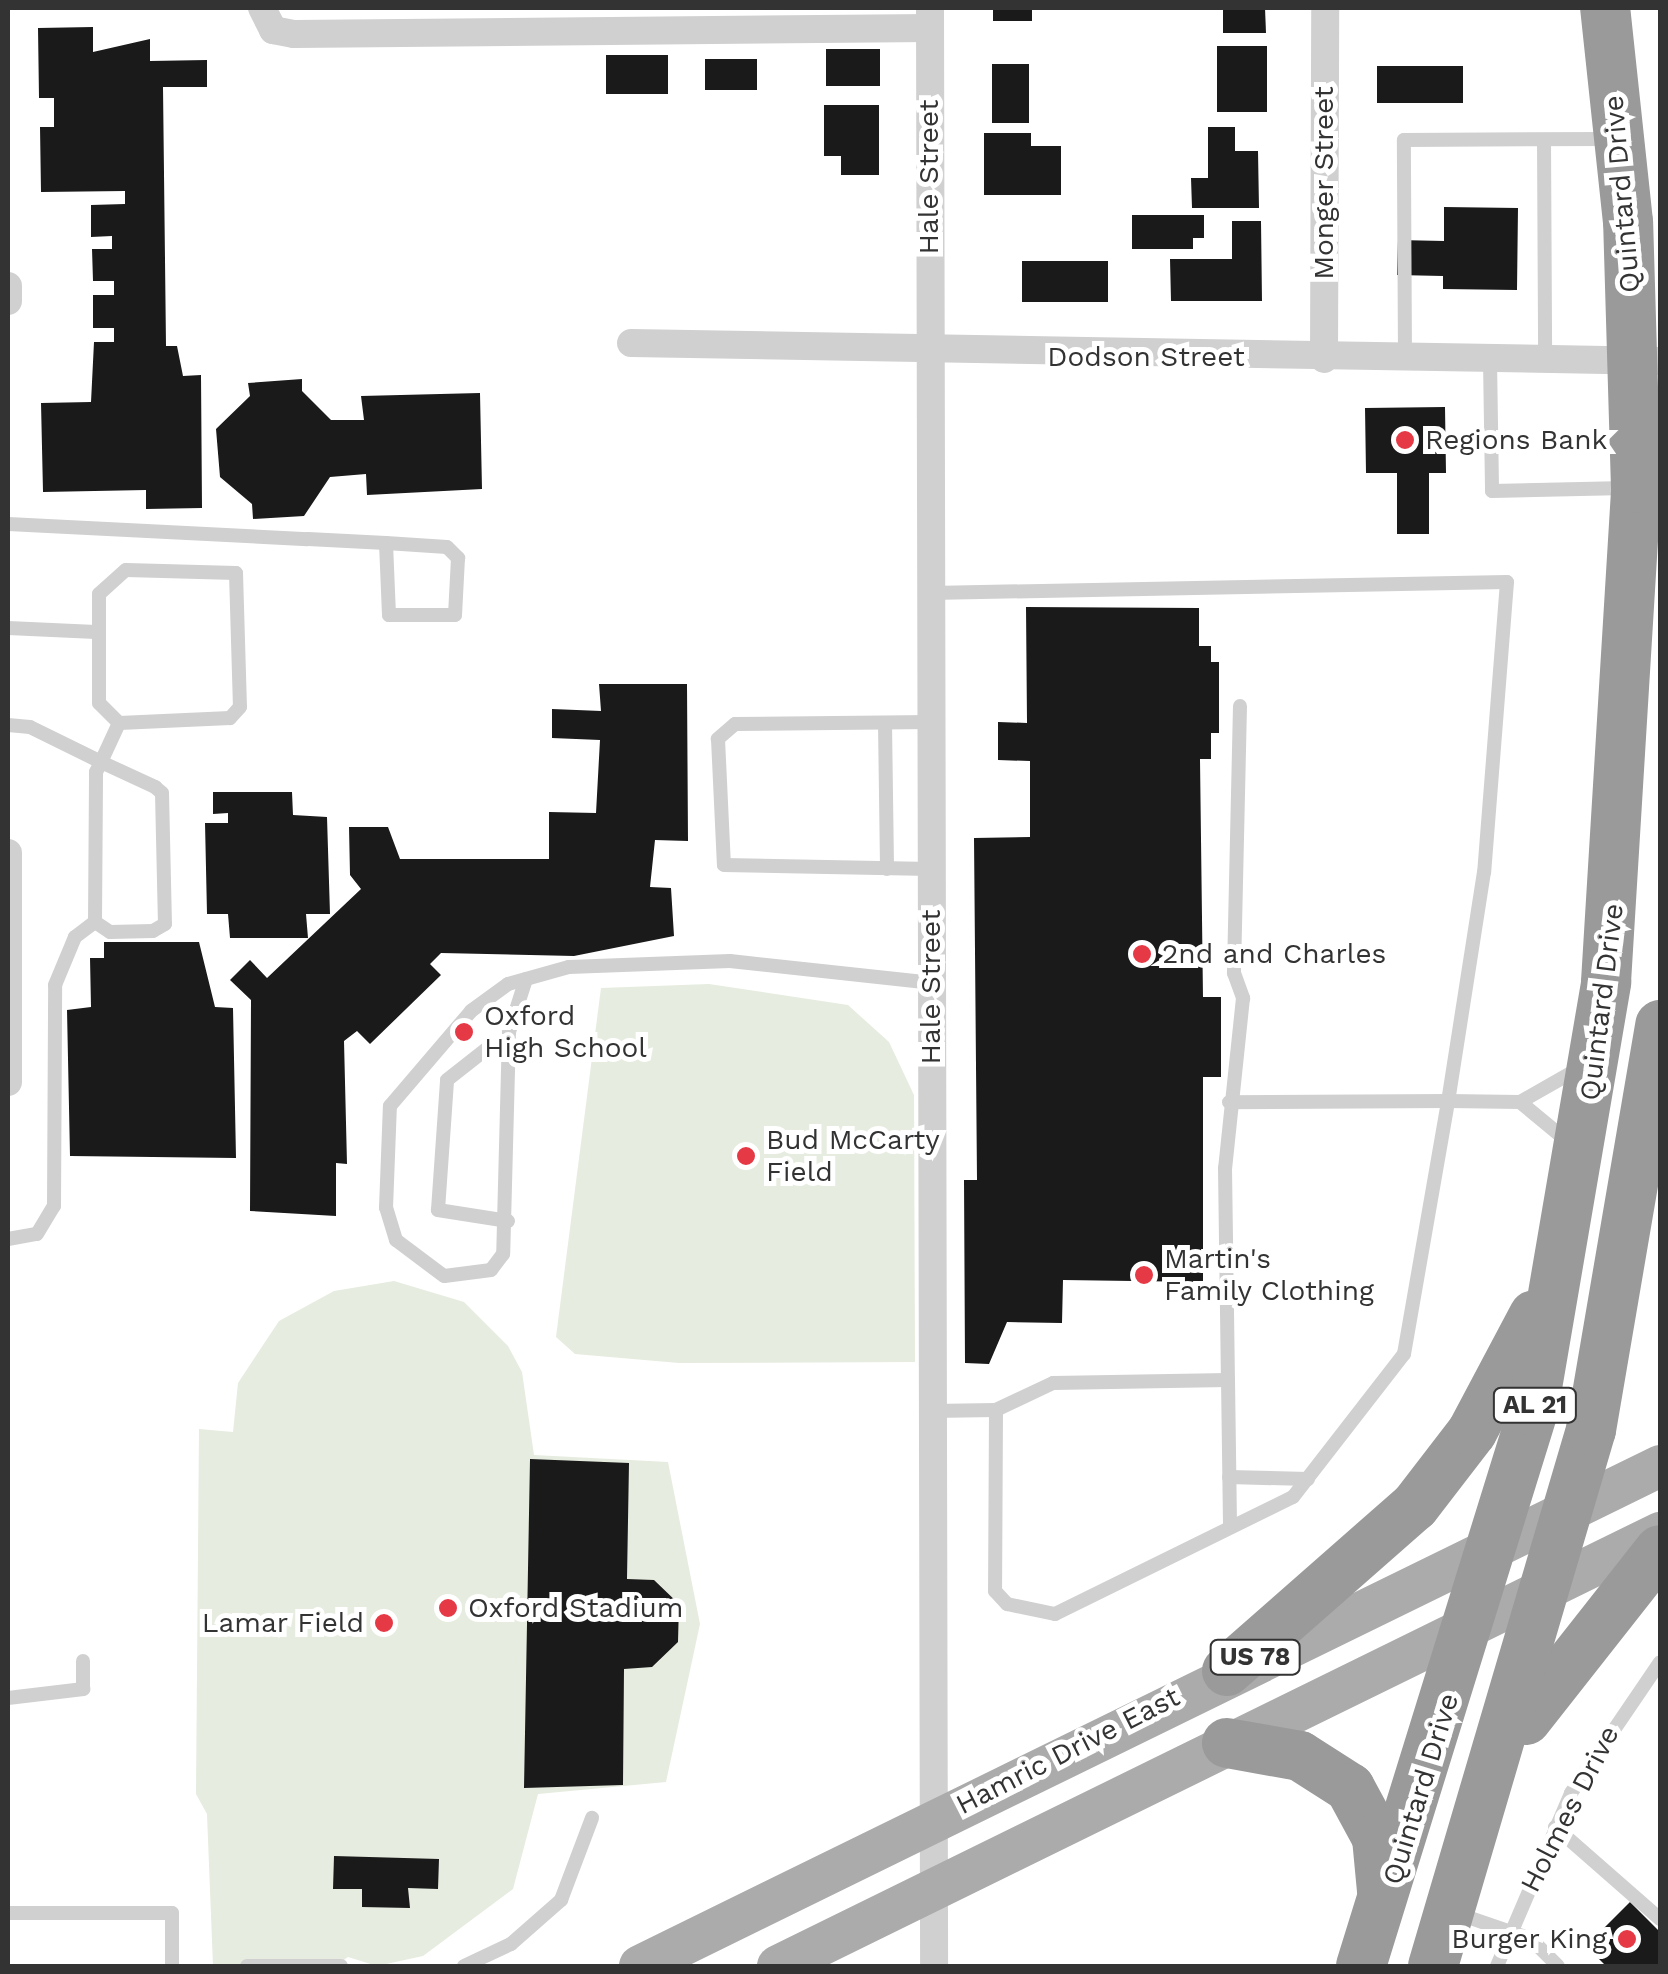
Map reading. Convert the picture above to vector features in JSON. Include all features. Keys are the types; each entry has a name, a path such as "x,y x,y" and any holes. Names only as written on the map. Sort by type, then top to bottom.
{"highway":[{"name":"Quintard Drive","path":"1361,1966 1382,1914 1498,1542 1580,1169 1598,1046 1624,781 1636,488 1646,361 1605,8"},
{"name":"AL 21","path":"1433,1966 1572,1510 1654,1142 1660,1025"},
{"path":"1227,1671 1385,1537 1472,1432 1537,1308 1580,1169"},
{"path":"1494,1776 1574,1648 1660,1550"},
{"path":"1227,1743 1300,1756 1350,1788 1377,1838 1382,1914"}],"main road":[{"name":"Hamric Drive East","path":"640,1966 1227,1671 1660,1466"},
{"name":"US 78","path":"778,1966 1227,1743 1469,1634 1660,1533"}],"street":[{"name":"Monger Street","path":"1324,358 1325,8"},
{"path":"267,19 930,18"},
{"name":"Hale Street","path":"930,18 934,1966"},
{"path":"8,290 8,300"},
{"name":"Dodson Street","path":"631,343 928,356 1646,361"},
{"path":"8,853 8,1082"}],"lane":[{"path":"1405,359 1404,140 1619,139"},
{"path":"1544,140 1546,360"},
{"path":"1490,360 1492,491 1636,488"},
{"path":"8,524 386,543 456,550 455,615 389,615 386,543"},
{"path":"126,570 236,573 240,707 219,724 118,723 99,702 96,632 99,594 126,570"},
{"path":"931,593 1507,582 1484,872 1404,1354 1294,1497 1055,1614 1016,1610 996,1591 996,1410"},
{"path":"8,628 96,632"},
{"path":"1230,1527 1229,1102 1241,1076 1242,1025 1234,973 1240,706"},
{"path":"885,722 887,869"},
{"path":"931,722 735,724 718,739 724,865 931,869"},
{"path":"96,922 101,762 118,723"},
{"path":"8,726 101,762 166,800 165,924 110,932 96,922"},
{"path":"8,1239 37,1234 54,1206 55,985 76,937 96,922"},
{"path":"526,979 509,1044 508,1221 490,1270 444,1276 418,1264 386,1208 386,1132 401,1084 471,1011 526,979 569,967 730,961 931,983"},
{"path":"508,1221 438,1210 447,1080 479,1053 509,1044"},
{"path":"1229,1102 1520,1102 1575,1073 1598,1046"},
{"path":"1520,1102 1565,1138 1580,1169"},
{"path":"932,1410 996,1410 1053,1383 1228,1380"},
{"path":"1229,1477 1308,1479"},
{"path":"8,1698 83,1689 83,1661"},
{"name":"Holmes Drive","path":"1497,1966 1555,1827 1610,1727 1660,1662"},
{"path":"464,1966 511,1944 561,1900 592,1818"},
{"path":"1555,1827 1660,1918"},
{"path":"1451,1911 1510,1932 1558,1966"},
{"path":"8,1913 172,1913 172,1966"},
{"path":"247,1966 342,1966"}],"shaded area":[{"name":"Bud McCarty Field","path":"709,984 848,1005 889,1042 914,1095 915,1362 679,1363 575,1354 556,1337 601,988"},
{"name":"Oxford Stadium","path":"394,1281 464,1302 508,1346 522,1372 534,1455 668,1462 700,1624 666,1782 538,1794 513,1889 423,1956 377,1966 348,1957 335,1966 213,1966 207,1814 196,1794 199,1429 233,1432 238,1383 279,1321 334,1291"}],"building":[{"path":"993,8 1032,8 1032,21 993,21"},
{"path":"1223,8 1265,8 1266,33 1223,33"},
{"path":"93,27 93,52 150,39 150,61 207,60 207,87 163,87 166,346 177,346 183,376 201,375 202,508 146,509 146,490 43,492 41,403 91,402 94,342 114,342 114,328 93,328 93,295 114,295 114,281 93,281 92,249 112,249 112,236 91,237 91,205 125,204 125,191 41,192 40,127 54,127 54,98 39,98 38,28"},
{"path":"1217,46 1267,46 1267,112 1217,112"},
{"path":"826,49 880,49 880,86 826,86"},
{"path":"606,55 668,55 668,94 606,94"},
{"path":"705,59 757,59 757,90 705,90"},
{"path":"992,64 1029,64 1029,123 992,123"},
{"path":"1377,66 1463,66 1463,103 1377,103"},
{"path":"824,105 879,105 879,175 841,175 841,156 824,156"},
{"path":"1208,127 1235,127 1235,151 1258,151 1259,208 1192,208 1191,178 1208,178"},
{"path":"984,133 1031,133 1031,146 1061,146 1061,195 984,195"},
{"path":"1444,207 1518,208 1517,290 1443,289 1443,276 1397,275 1398,240 1444,241"},
{"path":"1132,215 1204,215 1204,238 1193,238 1193,249 1132,249"},
{"path":"1232,221 1261,221 1262,301 1171,301 1170,259 1232,259"},
{"path":"1022,261 1108,261 1108,302 1022,302"},
{"path":"302,379 302,391 331,420 364,420 361,396 480,393 482,489 367,495 366,474 330,477 304,516 253,519 252,504 220,477 216,429 250,396 248,383"},
{"name":"Regions Bank","path":"1445,407 1446,473 1429,473 1429,534 1397,534 1397,473 1366,473 1365,408"},
{"path":"1026,607 1199,608 1199,646 1211,646 1211,662 1219,662 1219,733 1211,733 1211,759 1200,759 1203,997 1221,997 1221,1077 1203,1077 1203,1282 1063,1280 1062,1323 1007,1322 989,1364 965,1363 964,1180 977,1180 974,838 1030,837 1030,761 998,760 998,722 1027,723"},
{"path":"599,684 687,684 688,841 655,840 650,887 671,888 674,936 574,956 441,953 430,964 441,975 370,1044 357,1031 344,1041 347,1164 336,1163 336,1216 250,1211 251,1000 230,980 250,960 267,978 361,889 350,875 349,827 388,827 400,859 549,859 549,812 596,813 600,740 552,738 552,709 601,711"},
{"path":"213,792 292,792 293,815 327,817 330,914 306,914 308,938 230,938 228,914 207,914 205,823 228,823 228,813 213,814"},
{"path":"104,942 199,942 215,1007 233,1008 236,1158 70,1156 67,1010 91,1007 90,958 104,958"},
{"path":"530,1459 629,1463 627,1579 654,1580 679,1604 678,1642 652,1667 624,1669 623,1785 524,1788"},
{"path":"334,1856 439,1859 438,1889 408,1888 410,1908 362,1907 362,1889 333,1889"},
{"name":"Burger King","path":"1630,1902 1660,1932 1660,1966 1606,1966 1586,1946"}],"place":[{"name":"Regions Bank","path":"1405,440"},
{"name":"2nd and Charles","path":"1142,954"},
{"name":"Oxford High School","path":"464,1032"},
{"name":"Bud McCarty Field","path":"746,1156"},
{"name":"Martin's Family Clothing","path":"1144,1275"},
{"name":"Oxford Stadium","path":"448,1608"},
{"name":"Lamar Field","path":"384,1623"},
{"name":"Burger King","path":"1627,1939"}]}
